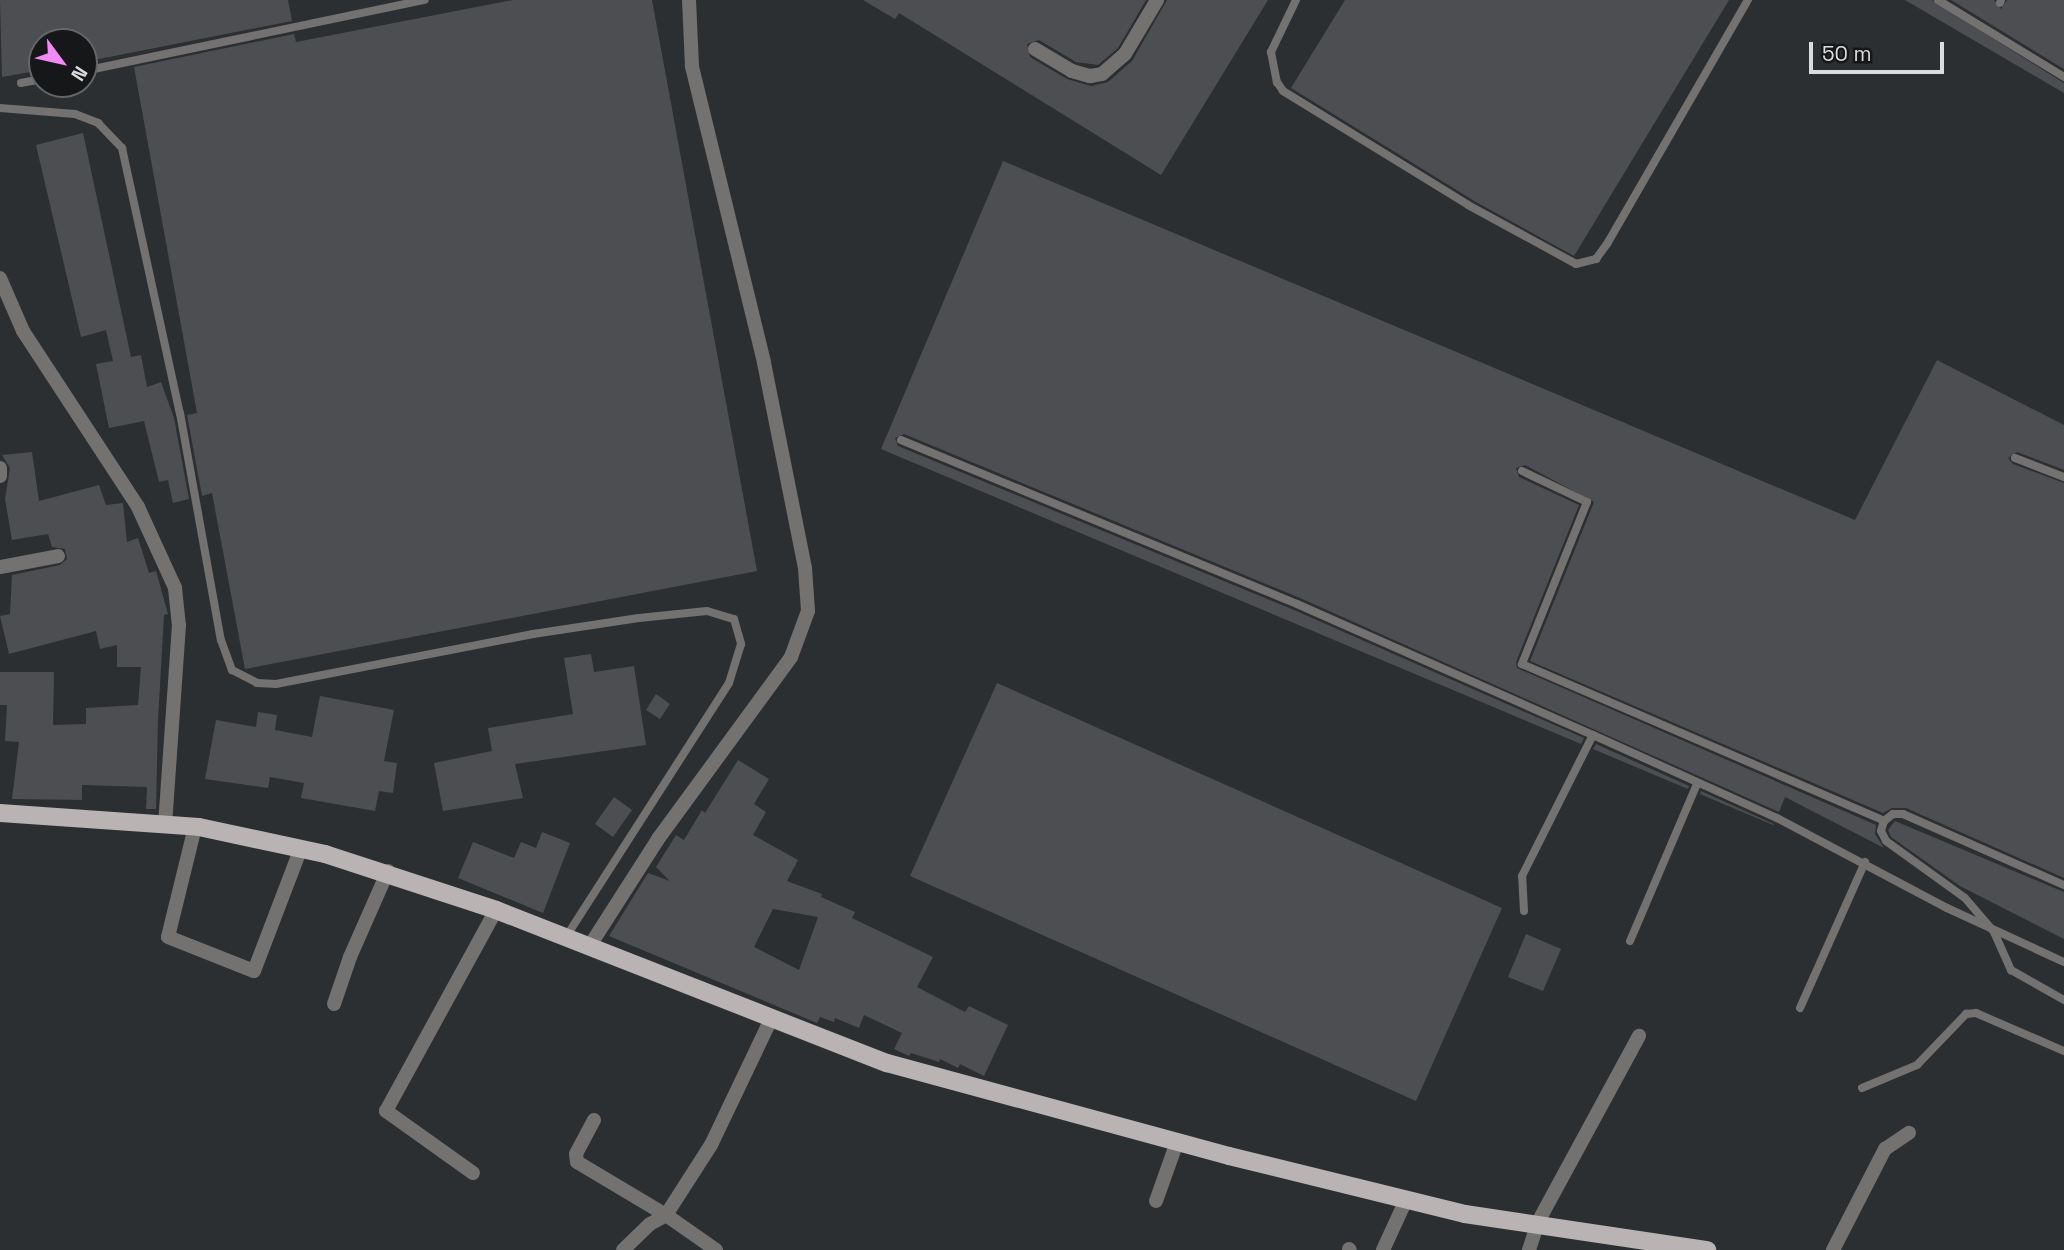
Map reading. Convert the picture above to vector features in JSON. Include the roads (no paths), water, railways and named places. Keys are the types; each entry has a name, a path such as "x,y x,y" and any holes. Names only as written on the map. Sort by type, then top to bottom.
{"main road":[{"path":"0,813 165,823 301,848 388,871 496,910 887,1063 1177,1142 1465,1214 1538,1222 1636,1244 1707,1250"}],"street":[{"path":"589,947 658,839 791,657 808,611 805,568 764,362 692,66 689,0"},
{"path":"1035,49 1072,71 1102,74 1125,54 1157,0"},
{"path":"0,278 23,331 138,507 175,587 178,649 165,823"},
{"path":"0,468 0,476"},
{"path":"0,567 58,556"},
{"path":"195,827 168,937 254,971 301,848"},
{"path":"334,1004 349,957 388,871"},
{"path":"473,1172 387,1111 496,910"},
{"path":"624,1250 650,1224 666,1215 711,1144 771,1019"},
{"path":"1529,1250 1538,1222 1639,1036"},
{"path":"594,1120 577,1162 666,1215 716,1250"},
{"path":"1833,1250 1885,1149 1909,1133"},
{"path":"1156,1200 1177,1142"},
{"path":"1382,1250 1406,1200"}],"lane":[{"path":"98,68 425,0"},
{"path":"1296,0 1270,52 1276,82 1283,91 1468,205 1576,264 1595,259 1607,244 1748,0"},
{"path":"1938,0 2064,77"},
{"path":"20,83 28,82"},
{"path":"0,108 75,114 99,122 122,148 180,413 221,640 232,670 257,683 276,684 639,618 707,611 734,619 741,644 729,683 565,939"},
{"path":"901,440 1297,604 1593,735 1865,862 1994,932 2064,962"},
{"path":"2015,458 2064,477"},
{"path":"1522,471 1587,502 1522,664 1884,821"},
{"path":"1524,911 1522,876 1593,735"},
{"path":"1630,941 1697,784"},
{"path":"2064,886 1903,814 1893,814 1884,821 1881,831 1886,841 1956,891 1994,932 2011,970 2064,1000"},
{"path":"1800,1008 1865,862"},
{"path":"1862,1088 1917,1065 1966,1014 1976,1013 2064,1051"}]}
